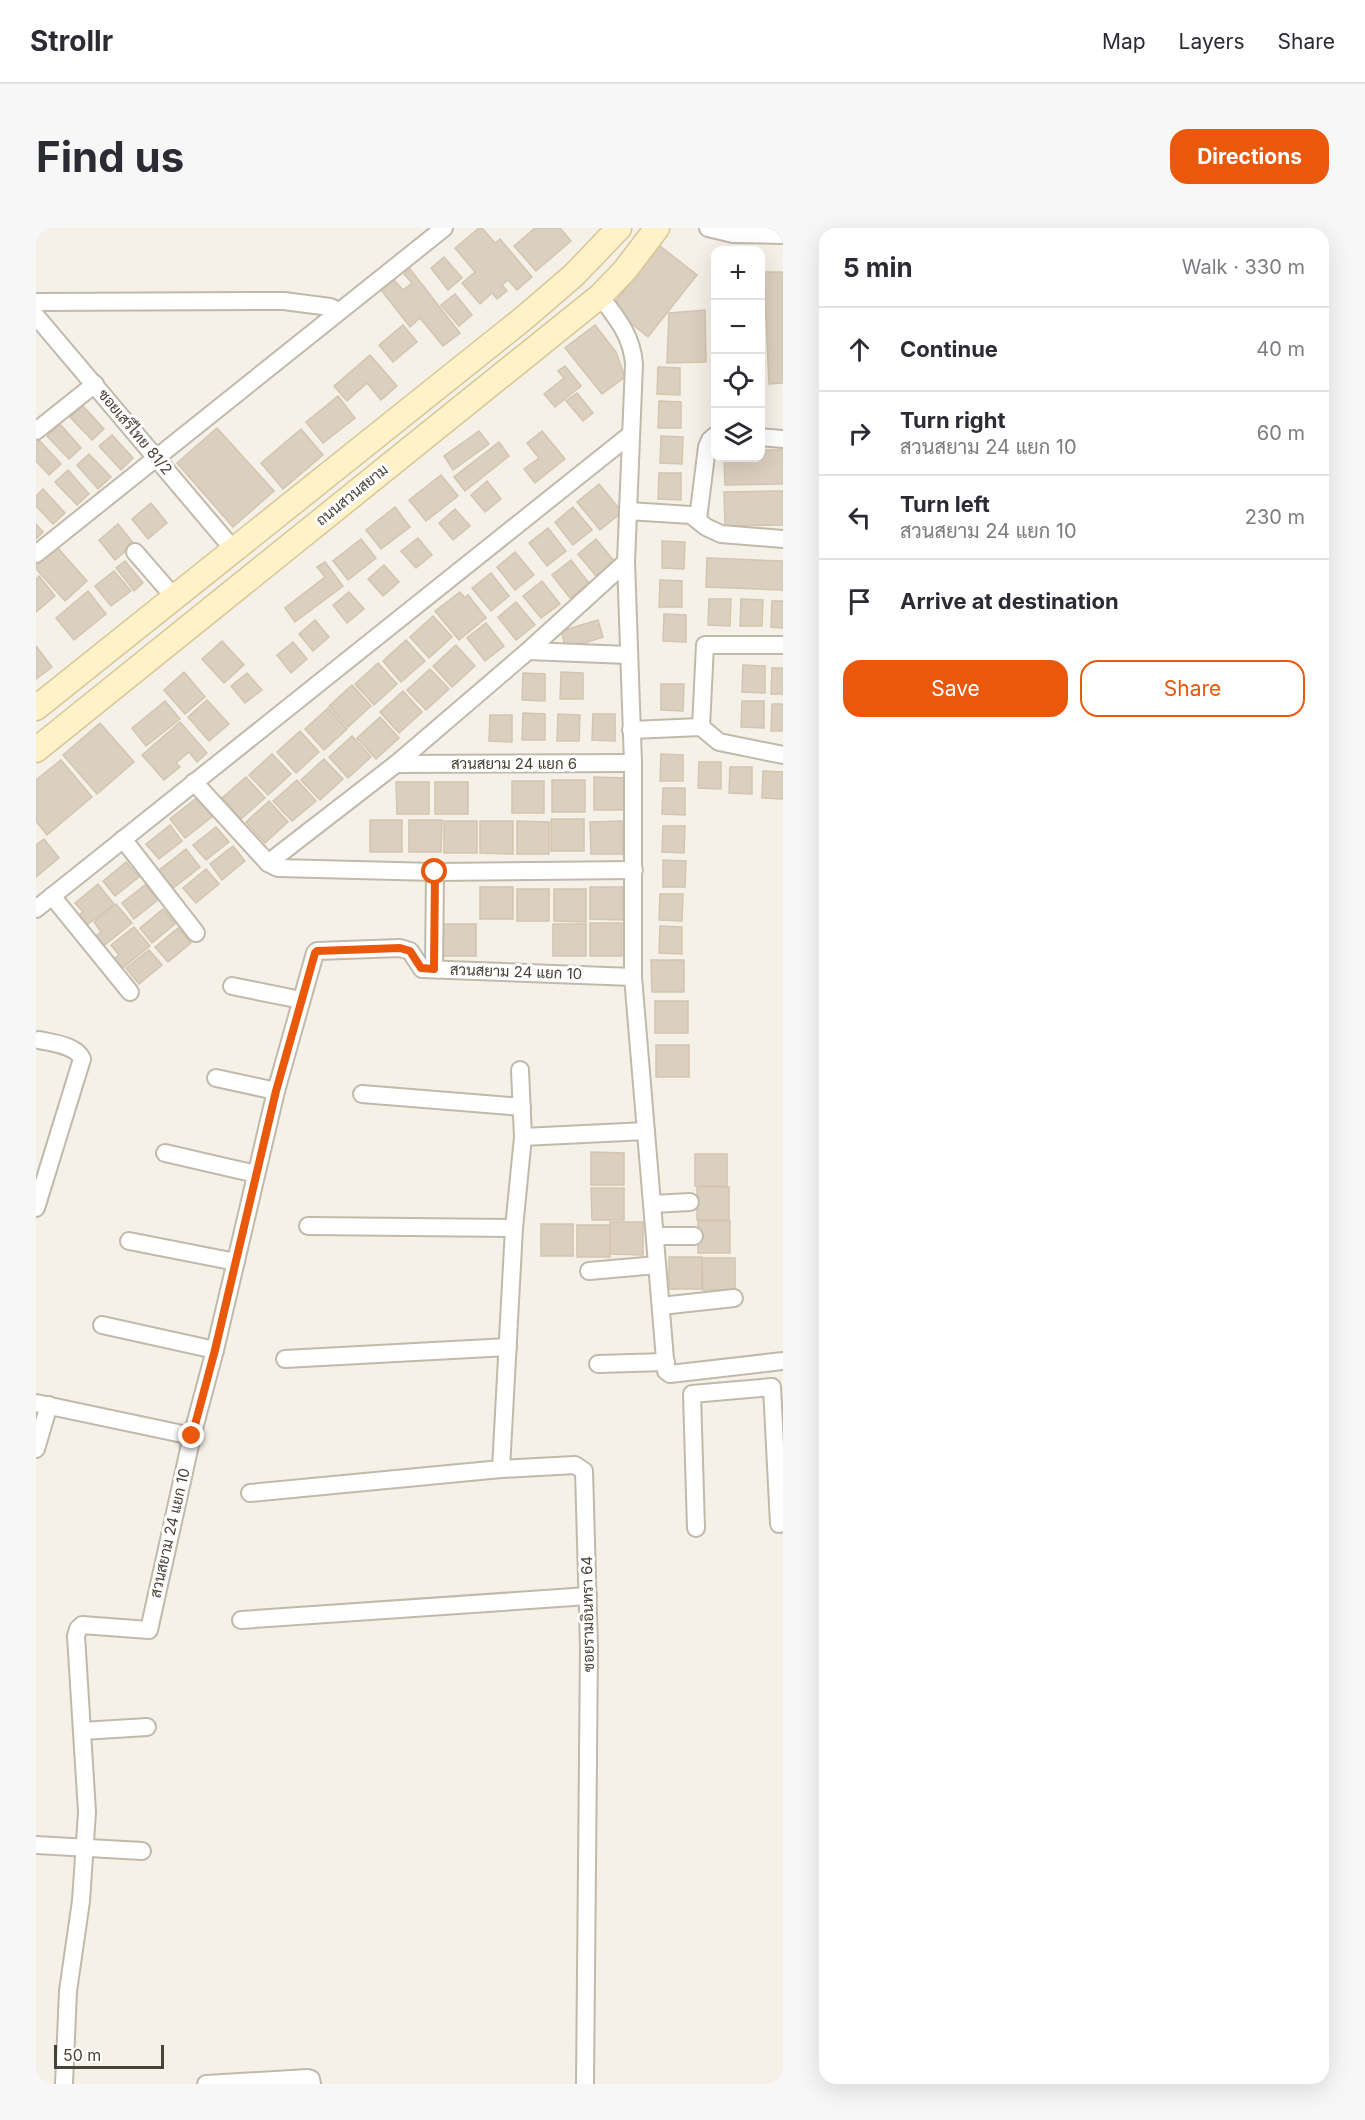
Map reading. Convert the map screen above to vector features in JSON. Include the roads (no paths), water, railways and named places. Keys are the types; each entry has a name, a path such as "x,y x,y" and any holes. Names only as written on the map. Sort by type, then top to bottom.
{"street":[{"path":"36,554 444,228"},
{"name":"ถนนสวนสยาม","path":"36,750 600,296 625,270 657,228"},
{"path":"708,228 733,234 783,235"},
{"name":"ถนนสวนสยาม","path":"36,708 379,435 574,275 613,230"},
{"path":"600,296 618,319 629,338 633,352 626,562 633,763 633,977 666,1371 670,1374 775,1362 772,1388 779,1524"},
{"path":"36,302 284,301 330,307 339,311"},
{"name":"ซอยเสรีไทย 81/2","path":"36,316 233,549"},
{"path":"36,431 95,384"},
{"path":"36,909 631,434"},
{"path":"379,435 398,458"},
{"path":"765,437 783,438"},
{"path":"698,519 707,447 711,442"},
{"path":"628,511 692,515 706,527 721,534 783,539"},
{"path":"135,552 174,597"},
{"path":"268,863 396,764 528,651 626,562"},
{"path":"701,727 705,645 783,645"},
{"path":"528,651 628,655"},
{"path":"631,730 701,727 719,742 783,755"},
{"name":"สวนสยาม 24 แยก 6","path":"396,764 633,763"},
{"path":"194,782 268,863 278,868 435,872 634,870"},
{"path":"123,839 196,933"},
{"path":"434,969 435,872"},
{"path":"52,896 130,992"},
{"name":"สวนสยาม 24 แยก 10","path":"82,1731 76,1636 78,1629 82,1625 149,1630 192,1436 215,1350 276,1091 317,951 400,948 410,951 421,968 633,977"},
{"path":"232,987 302,1000"},
{"path":"36,1208 82,1059 75,1050 39,1040"},
{"path":"250,1493 501,1469 514,1228 523,1137 520,1070"},
{"path":"216,1078 276,1091"},
{"path":"362,1094 522,1107"},
{"path":"523,1137 646,1131"},
{"path":"165,1153 256,1174"},
{"path":"652,1204 690,1202"},
{"path":"308,1226 514,1228"},
{"path":"655,1236 694,1236"},
{"path":"129,1241 236,1262"},
{"path":"590,1271 657,1265"},
{"path":"661,1306 734,1298"},
{"path":"102,1325 215,1350"},
{"path":"285,1359 508,1347"},
{"path":"598,1364 666,1362"},
{"path":"696,1528 692,1394 772,1388"},
{"path":"36,1449 43,1404 192,1436"},
{"name":"ซอยรามอินทรา 64","path":"501,1469 575,1465 584,1471 590,1648 585,2084"},
{"path":"241,1620 588,1596"},
{"path":"64,2084 68,1991 81,1901 87,1812 82,1731 147,1727"},
{"path":"36,1845 142,1851"},
{"path":"206,2084 312,2081"}]}
